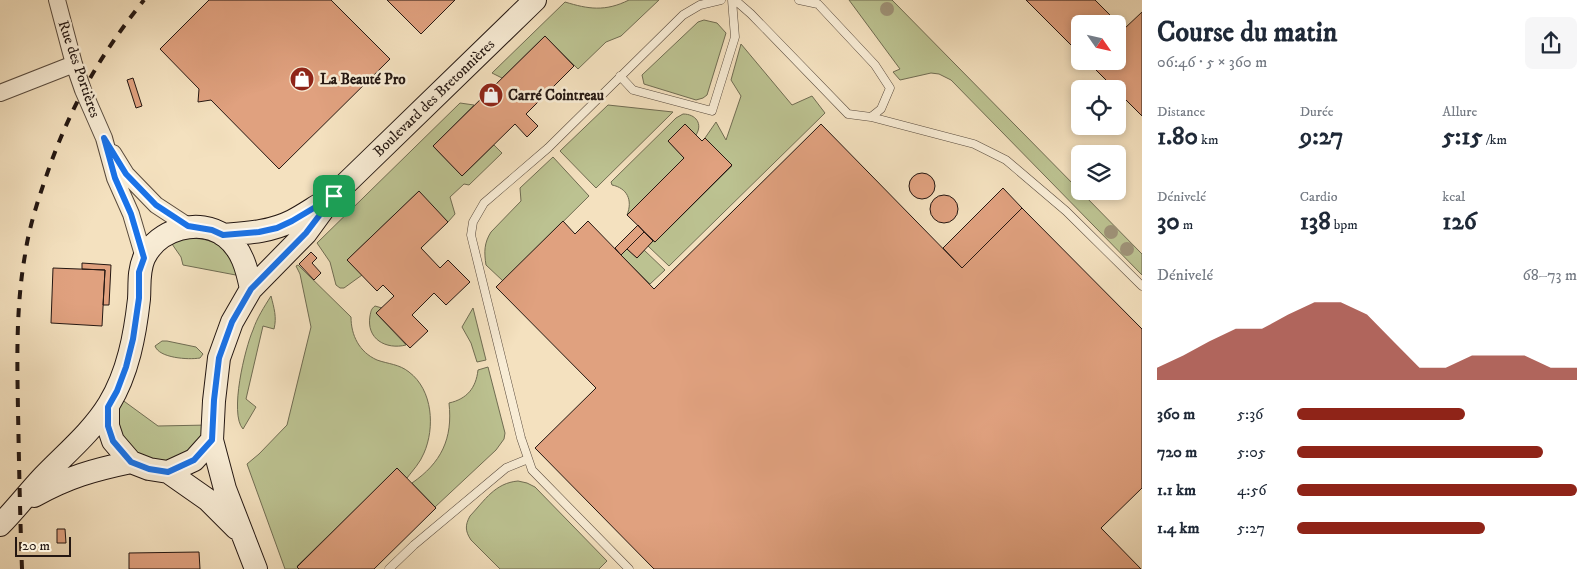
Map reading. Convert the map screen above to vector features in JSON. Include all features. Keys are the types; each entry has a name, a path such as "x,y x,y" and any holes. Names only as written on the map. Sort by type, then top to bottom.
{"street":[{"name":"Rue des Portières","path":"57,0 74,64 104,138 126,174 156,205 188,226"},
{"name":"Boulevard des Bretonnières","path":"256,569 225,489 212,440 219,358 232,322 251,289 306,233 334,196 535,0"},
{"path":"0,93 74,64"},
{"name":"Rue des Portières","path":"104,138 115,178 131,214 144,258"},
{"name":"Boulevard des Bretonnières","path":"223,235 259,232 277,228 334,196"},
{"path":"0,525 42,478 80,441 108,407 117,391 126,367 133,339 139,298 139,272 144,258 152,246 175,230 188,226 212,230 223,235 234,244 248,271 251,289"},
{"path":"108,407 108,426 113,441 131,462 149,469 168,472 208,500 244,536"},
{"path":"168,472 194,460 212,440"},
{"path":"20,504 74,477 93,470 131,462"}],"lane":[{"path":"629,569 532,470 521,438 470,235 473,222 484,204 548,148 683,15 700,5 721,0"},
{"path":"620,76 633,90 712,111 735,37 734,0"},
{"path":"734,0 751,14 848,114 871,117 974,144 1006,160 1066,210 1142,286"},
{"path":"799,0 818,4 875,65 890,88 881,109 871,117"},
{"path":"390,569 414,544 506,468 528,459"}],"green space":[{"path":"629,0 659,0 621,36 606,42 578,69 545,36 502,78 492,73 565,2 581,6 604,8"},
{"path":"849,0 892,0 1071,182 1071,200 1089,200 1142,254 1142,275 951,80 939,74 931,73 900,80 893,72 900,69"},
{"path":"704,20 717,23 726,33 707,95 696,100 644,84 642,75 698,22"},
{"path":"741,44 792,105 812,96 825,113 669,266 648,246 653,241 655,242 732,166 705,138 716,122 726,140 741,96 731,80"},
{"path":"460,103 474,105 433,146 462,176 494,145 502,153 469,185 464,184 450,197 455,214 448,222 418,192 347,260 362,275 344,288 340,288 336,285 330,262 317,243"},
{"path":"608,105 673,112 596,188 560,151"},
{"path":"683,114 688,114 695,118 699,127 696,135 685,124 668,141 684,158 627,215 629,200 622,189 612,185 611,182 676,118"},
{"path":"553,157 589,196 503,281 486,265 485,252 487,240 491,232 521,201 520,188"},
{"path":"189,238 216,244 231,259 241,276 183,265 181,257 172,244"},
{"path":"627,249 637,258 644,250 665,270 650,284 621,255"},
{"path":"298,265 351,317 354,336 365,352 377,360 405,369 417,380 423,389 430,410 430,432 424,453 407,478 397,469 297,566 299,569 285,569 247,464 287,425 311,327 300,274 296,266"},
{"path":"271,296 275,325 274,329 263,326 246,399 256,407 243,429 239,421 238,396 243,365 255,326"},
{"path":"375,306 382,308 376,313 406,345 391,346 374,337 371,331 370,316"},
{"path":"473,308 486,360 477,362 471,343 462,327"},
{"path":"162,341 196,347 203,354 200,358 195,359 168,356 155,346"},
{"path":"488,367 505,433 504,439 496,450 435,507 412,483 431,467 443,449 449,428 449,403 466,396 473,387 478,370"},
{"path":"121,399 158,426 209,425 204,439 170,463 142,458 123,438 118,426 118,412"},
{"path":"518,481 535,487 607,561 599,569 500,569 471,540 467,531 467,522 470,516 491,493 503,485"}],"building":[{"path":"209,0 331,0 390,59 279,169 211,100 198,102 199,89 160,49"},
{"path":"387,0 455,0 421,34"},
{"path":"1026,0 1095,0 1110,15 1071,15 1071,45"},
{"path":"1142,12 1142,116 1126,100 1126,80 1106,80 1096,70 1126,70 1126,27"},
{"path":"545,36 574,66 526,114 538,126 527,137 515,124 462,176 433,146"},
{"path":"133,78 142,106 136,108 127,80"},
{"path":"685,124 702,141 705,138 732,165 655,242 627,215 684,158 668,141"},
{"path":"821,124 962,268 1022,208 1142,329 1142,488 1101,528 1141,569 654,569 535,448 596,388 496,287 563,221 575,234 588,221 654,289"},
{"path":"922,173 931,177 935,186 931,195 922,199 913,195 909,186 913,177"},
{"path":"1003,188 1022,208 962,268 943,248"},
{"path":"419,191 448,222 421,248 440,268 448,260 470,282 446,305 434,293 412,315 428,331 410,348 376,313 394,296 383,285 377,291 347,260"},
{"path":"944,195 954,199 958,209 954,219 944,223 934,219 930,209 934,199"},
{"path":"638,225 644,232 621,255 615,248"},
{"path":"644,232 653,241 637,258 627,249"},
{"path":"311,252 317,258 312,263 321,273 314,280 299,264"},
{"path":"82,263 111,265 109,305 103,305 105,270 82,269"},
{"path":"53,268 105,270 102,326 51,323"},
{"path":"397,468 436,508 374,569 299,569 297,567"},
{"path":"57,529 65,529 66,543 57,543"},
{"path":"199,552 200,569 129,569 129,553"}],"railway":[{"path":"22,569 18,332 22,274 29,234 47,174 76,104 100,62 144,0"}],"place":[{"name":"La Beauté Pro","path":"302,79"},
{"name":"Carré Cointreau","path":"491,95"}],"route":[{"path":"104,138 126,174 156,205 188,226 201,227 223,235 259,232 277,228 334,196 306,233 251,289 232,322 219,358 212,440 194,460 168,472 149,469 131,462 113,441 108,426 108,407 117,391 126,367 133,339 139,298 139,272 144,258 138,232 115,178 104,138"}]}
